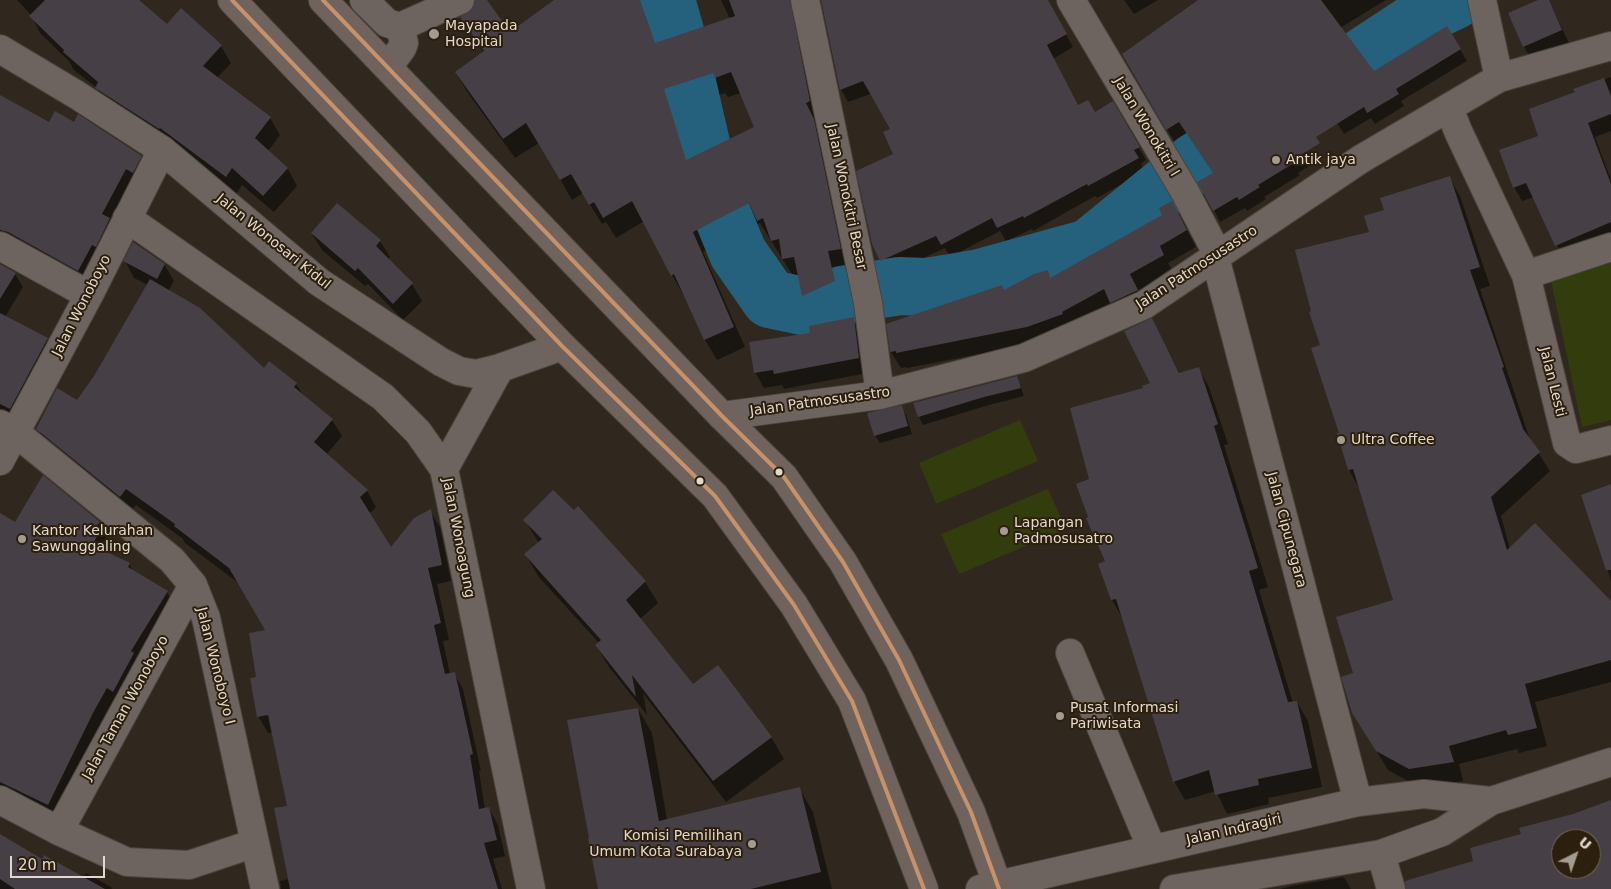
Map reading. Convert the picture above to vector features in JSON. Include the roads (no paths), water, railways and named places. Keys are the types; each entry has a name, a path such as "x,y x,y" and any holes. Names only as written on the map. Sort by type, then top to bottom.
{"main road":[{"path":"232,0 562,346 715,496 794,605 852,701 924,889"},
{"path":"323,0 722,416 784,477 843,562 899,660 971,812 992,887"}],"street":[{"path":"364,0 393,25 404,43 388,67"},
{"path":"358,36 460,0"},
{"name":"Jalan Wonokitri Besar","path":"805,0 868,303 880,396"},
{"name":"Jalan Wonokitri I","path":"1072,0 1186,192 1216,256"},
{"path":"1482,0 1499,78"},
{"name":"Jalan Patmosusastro","path":"722,416 880,396 1024,358 1144,305 1361,159 1499,78 1611,46"},
{"name":"Jalan Wonosari Kidul","path":"0,50 77,95 162,150 319,282 441,362 459,371 476,374 500,368 562,346"},
{"name":"Jalan Lesti","path":"1449,108 1526,275 1567,443 1576,449 1611,440"},
{"name":"Jalan Wonoboyo","path":"0,461 8,428 89,295 162,150"},
{"name":"Jalan Wonoagung","path":"127,218 383,397 418,432 444,469 531,889"},
{"path":"0,246 89,295"},
{"path":"1526,275 1611,247"},
{"name":"Jalan Cipunegara","path":"1216,256 1358,802"},
{"path":"444,469 500,368"},
{"name":"Jalan Wonoboyo I","path":"8,428 172,560 193,585 206,618 265,889"},
{"name":"Jalan Taman Wonoboyo","path":"59,831 193,585"},
{"path":"1070,653 1152,849"},
{"name":"Jalan Indragiri","path":"1174,889 1382,854 1442,832 1491,801 1611,762"},
{"name":"Jalan Indragiri","path":"992,887 1358,802 1424,794 1491,801"},
{"path":"0,800 59,831 127,862 189,865 255,843"},
{"path":"1382,854 1391,889"}],"waterway":[{"path":"666,0 676,35 711,187 738,253 770,299 808,307 842,295 900,286 926,287 980,278 1089,248 1195,162 1329,79 1434,10 1455,0"}],"place":[{"name":"Mayapada Hospital","path":"434,34"},
{"name":"Antik jaya","path":"1276,160"},
{"name":"Ultra Coffee","path":"1341,440"},
{"name":"Lapangan Padmosusatro","path":"1004,531"},
{"name":"Kantor Kelurahan Sawunggaling","path":"22,539"},
{"name":"Pusat Informasi Pariwisata","path":"1060,716"},
{"name":"Komisi Pemilihan Umum Kota Surabaya","path":"752,844"}]}
